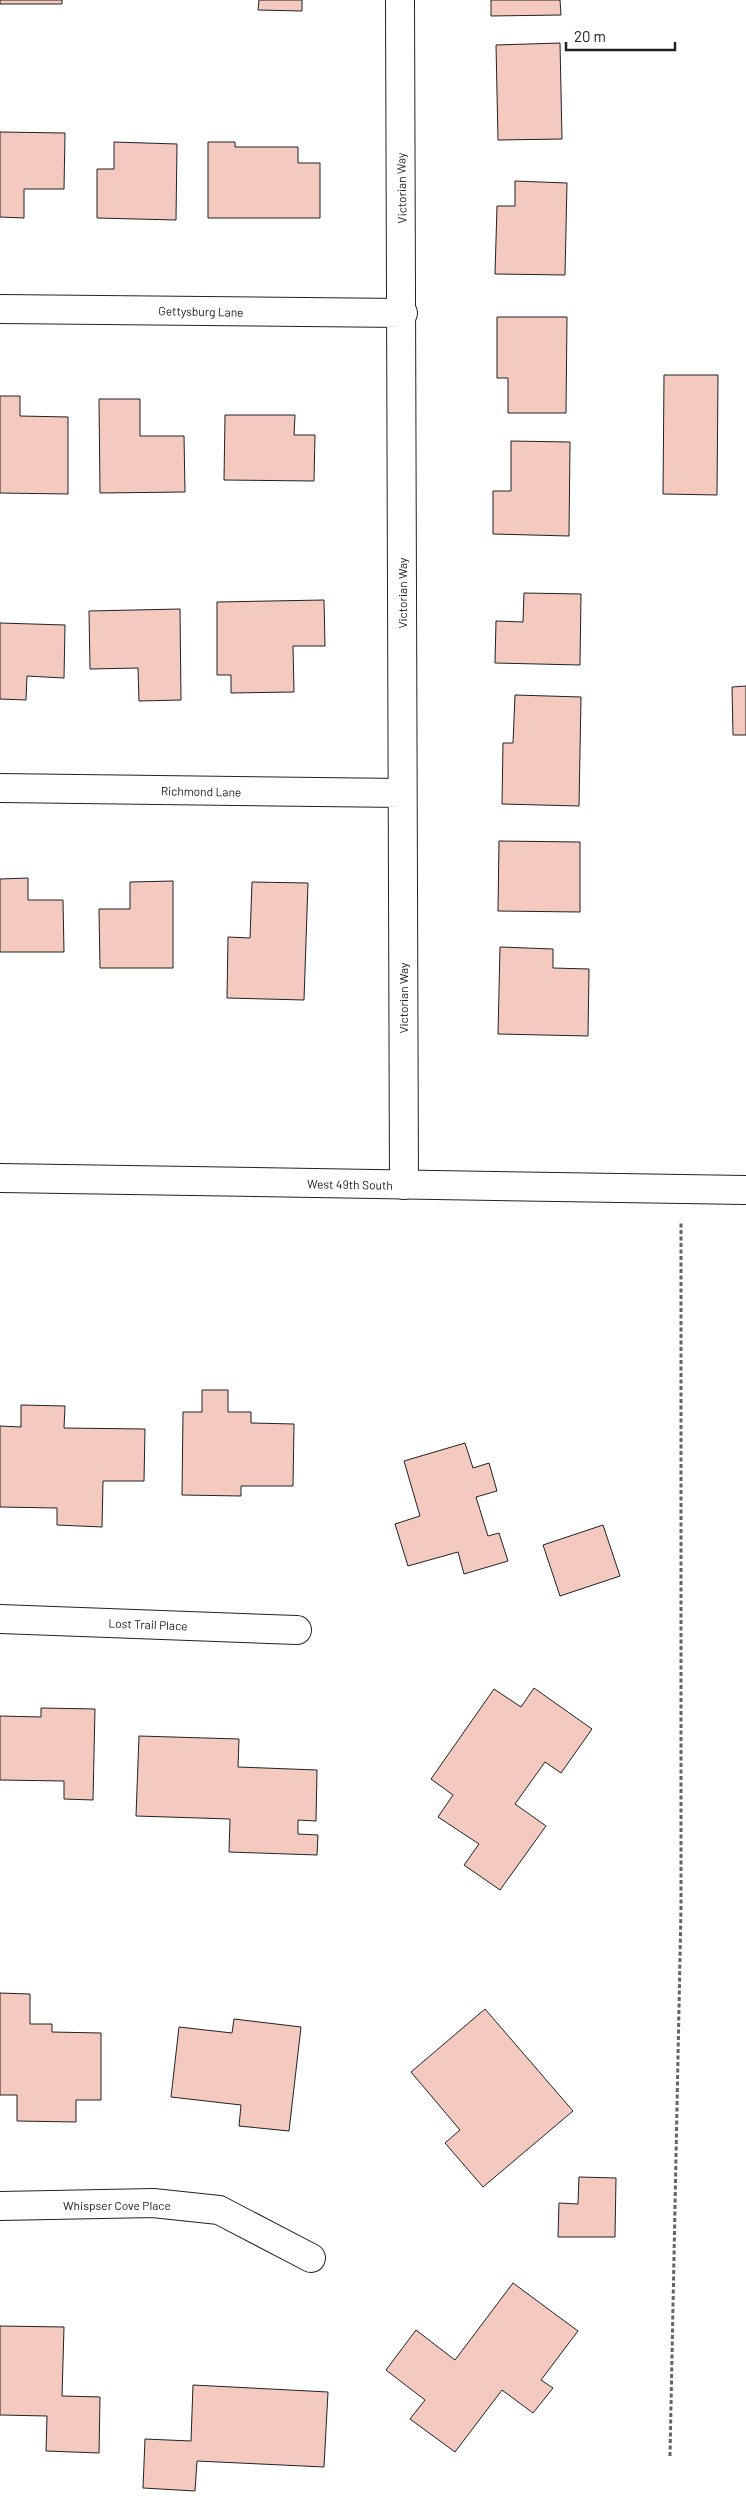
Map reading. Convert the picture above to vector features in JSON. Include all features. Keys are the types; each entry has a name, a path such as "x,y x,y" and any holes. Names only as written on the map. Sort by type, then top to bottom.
{"street":[{"name":"Victorian Way","path":"400,0 403,313 402,793 404,1185"},
{"name":"Gettysburg Lane","path":"0,309 403,313"},
{"name":"Richmond Lane","path":"0,788 402,793"},
{"name":"West 49th South","path":"0,1178 746,1190"},
{"name":"Lost Trail Place","path":"0,1618 296,1630"},
{"name":"Whispser Cove Place","path":"0,2206 153,2203 219,2210 312,2258"}],"path":[{"path":"670,2456 681,1908 691,1189"}],"building":[{"path":"0,0 62,0 62,4 0,4"},
{"path":"259,0 302,0 302,11 258,10"},
{"path":"491,0 560,0 561,15 491,16"},
{"path":"560,43 562,139 498,140 496,45"},
{"path":"0,132 65,133 64,189 24,189 24,218 0,217"},
{"path":"114,142 177,144 176,220 97,218 97,169 114,169"},
{"path":"208,142 235,142 235,147 298,147 298,163 320,163 320,218 208,218"},
{"path":"515,181 567,183 565,275 495,274 497,206 515,206"},
{"path":"497,317 567,317 566,413 508,413 508,378 497,378"},
{"path":"664,375 718,375 717,495 663,494"},
{"path":"0,396 20,396 20,416 68,417 68,494 0,493"},
{"path":"99,399 140,399 140,436 184,436 185,492 100,493"},
{"path":"225,415 295,415 294,435 315,435 314,481 224,480"},
{"path":"511,441 570,442 569,536 493,534 493,491 511,491"},
{"path":"524,593 581,594 580,665 495,663 496,621 523,622"},
{"path":"324,600 325,646 293,646 294,692 231,693 231,675 217,675 217,602"},
{"path":"180,609 181,700 139,701 138,668 90,669 89,611"},
{"path":"0,623 65,625 64,678 27,676 26,700 0,699"},
{"path":"746,686 746,735 733,735 732,687"},
{"path":"515,695 581,697 579,806 502,804 503,743 513,743"},
{"path":"499,841 580,842 580,912 498,911"},
{"path":"28,878 28,900 63,900 64,952 0,952 0,879"},
{"path":"173,881 173,968 100,968 99,909 130,909 130,882"},
{"path":"252,882 308,883 304,1000 227,998 228,937 250,938"},
{"path":"500,947 553,949 553,968 589,969 588,1036 498,1034"},
{"path":"202,1390 228,1390 228,1412 251,1412 251,1423 294,1424 293,1486 241,1486 241,1496 182,1495 183,1412 202,1412"},
{"path":"21,1405 65,1406 64,1428 145,1429 144,1481 103,1481 102,1527 57,1525 57,1508 0,1507 0,1426 21,1427"},
{"path":"465,1443 473,1468 489,1463 497,1491 476,1497 488,1536 499,1533 508,1561 464,1574 458,1552 408,1566 395,1524 420,1516 404,1461"},
{"path":"603,1525 620,1576 560,1596 543,1545"},
{"path":"534,1688 592,1729 561,1773 545,1762 515,1804 546,1826 500,1890 464,1865 479,1844 438,1817 453,1795 431,1779 494,1689 521,1707"},
{"path":"41,1708 95,1709 93,1800 64,1799 64,1781 0,1780 0,1716 41,1717"},
{"path":"139,1736 239,1739 238,1767 317,1770 316,1821 298,1820 298,1834 318,1835 317,1855 229,1852 230,1819 136,1816"},
{"path":"0,1993 30,1994 30,2024 52,2024 52,2032 101,2033 101,2100 76,2100 76,2122 17,2121 17,2095 0,2095"},
{"path":"485,2009 573,2111 483,2187 445,2143 460,2130 411,2072"},
{"path":"234,2019 301,2027 289,2131 239,2126 241,2105 171,2097 179,2027 232,2033"},
{"path":"579,2177 616,2178 615,2237 558,2237 559,2203 578,2204"},
{"path":"513,2283 578,2331 541,2380 553,2388 533,2413 502,2390 455,2452 410,2419 425,2400 386,2370 416,2330 455,2360"},
{"path":"0,2326 64,2327 62,2396 100,2397 99,2453 46,2451 47,2416 0,2415"},
{"path":"193,2385 328,2392 324,2467 197,2461 195,2491 143,2488 145,2439 191,2441"}]}
